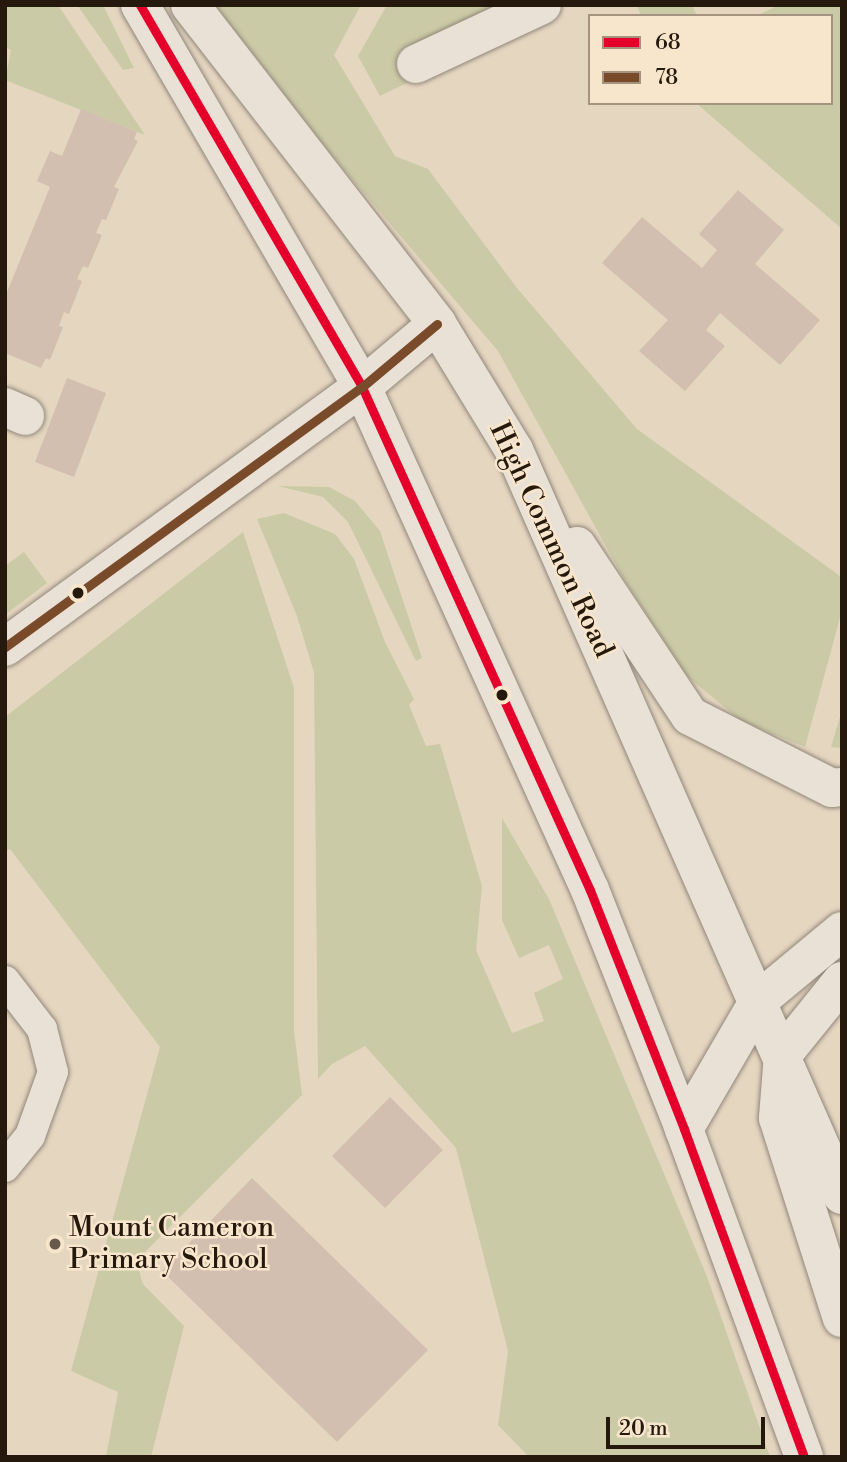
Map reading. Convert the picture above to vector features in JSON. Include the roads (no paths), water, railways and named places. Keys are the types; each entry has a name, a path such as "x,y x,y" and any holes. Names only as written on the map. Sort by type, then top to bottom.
{"street":[{"path":"140,5 362,387 590,890 684,1129 804,1457"},
{"name":"High Common Road","path":"190,5 437,324 514,450 783,1054 842,1195"},
{"path":"416,64 542,5"},
{"path":"5,647 362,387 437,324"},
{"path":"514,450 690,716 832,788 842,786"},
{"path":"684,1129 759,1000 842,931"},
{"path":"783,1054 842,981"},
{"name":"High Common Road","path":"783,1054 778,1118 842,1318"}],"lane":[{"path":"5,981 42,1029 53,1072 30,1136 5,1167"}],"place":[{"name":"Mount Cameron Primary School","path":"55,1244"}]}
